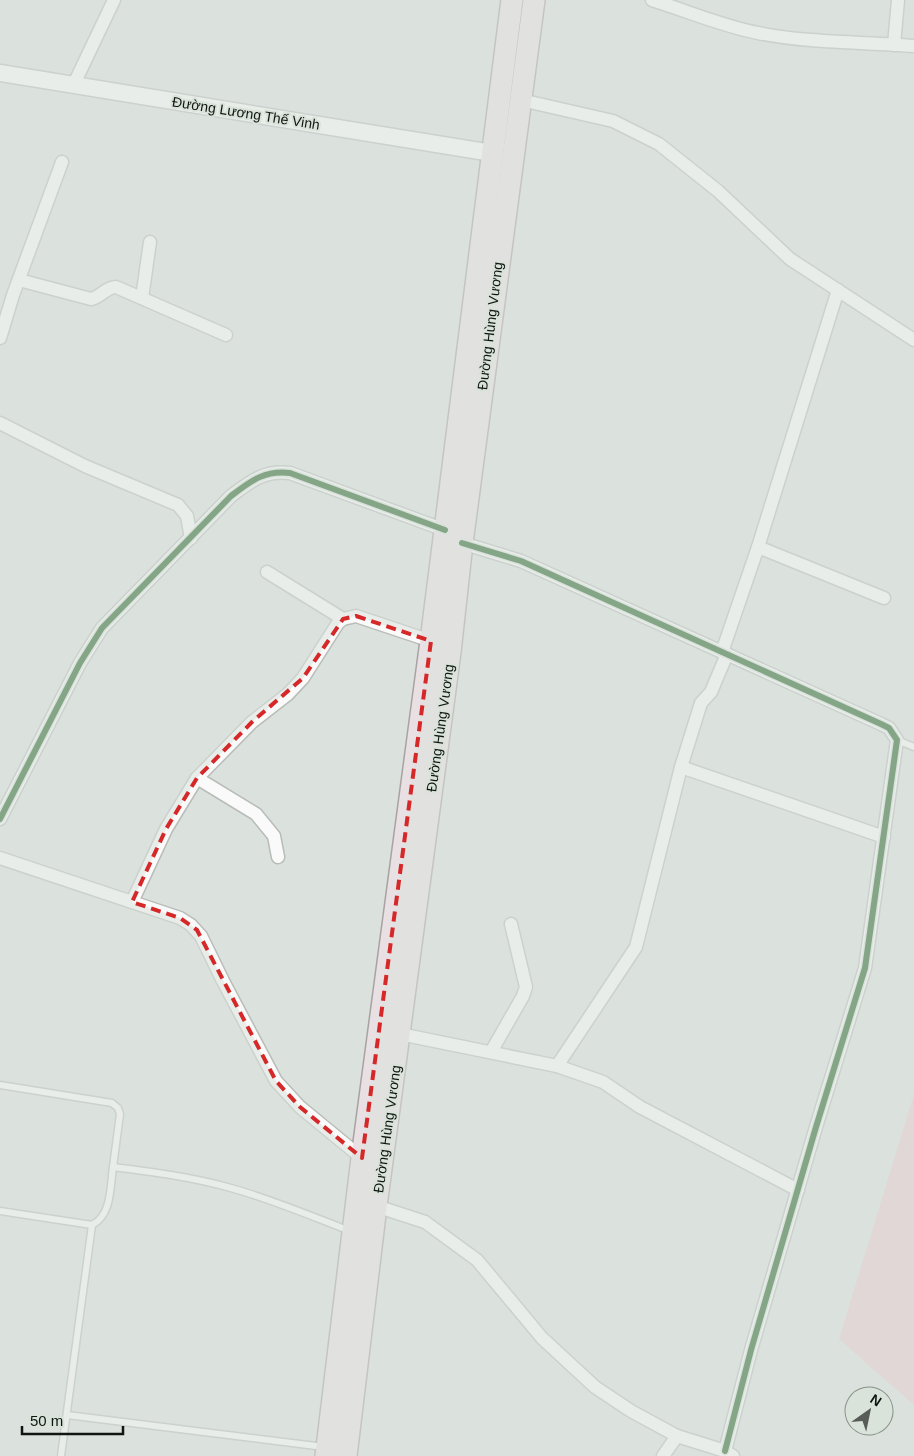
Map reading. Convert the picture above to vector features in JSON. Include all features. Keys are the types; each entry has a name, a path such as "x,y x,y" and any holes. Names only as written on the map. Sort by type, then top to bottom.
{"highway":[{"name":"Đường Hùng Vương","path":"326,1452 362,1158 431,641 512,0"},
{"name":"Đường Hùng Vương","path":"346,1456 376,1206 534,0"}],"street":[{"path":"74,84 114,0"},
{"path":"652,0 734,28 756,33 799,39 914,46"},
{"path":"894,44 898,0"},
{"name":"Đường Lương Thế Vinh","path":"0,73 492,153"},
{"path":"521,100 613,121 659,144 718,191 790,259 914,340"},
{"path":"0,338 62,162"},
{"path":"142,298 150,242"},
{"path":"19,280 91,299 98,297 112,287 116,287 226,335"},
{"path":"557,1066 636,947 682,767 701,703 711,692 724,653 838,290"},
{"path":"0,422 85,466 178,505 186,516 191,538"},
{"path":"0,819 80,664 102,628 231,496 248,483 264,475 278,472 290,473 444,530"},
{"path":"376,1206 425,1222 477,1260 542,1338 595,1387 631,1411 677,1436 729,1454 751,1350 865,968 897,740 889,728 881,724 521,561 462,542"},
{"path":"758,547 884,598"},
{"path":"267,572 343,619"},
{"path":"132,902 166,829 197,778 252,722 288,694 303,678 343,619 356,616 431,641"},
{"path":"682,767 884,838"},
{"path":"197,778 256,814 274,836 278,857"},
{"path":"0,858 180,918 197,930 276,1081 300,1107 362,1158"},
{"path":"491,1052 525,992 525,982 511,924"},
{"path":"400,1034 557,1066 603,1082 640,1107 798,1190"},
{"path":"663,1456 677,1436"}],"lane":[{"path":"897,740 914,748"},
{"path":"0,1085 112,1103 116,1105 120,1114 106,1212 100,1220 92,1225 0,1211"},
{"path":"113,1167 177,1175 231,1188 353,1233"},
{"path":"61,1456 92,1225"},
{"path":"67,1416 326,1452"}],"highlighted area":[{"path":"356,616 431,641 362,1158 300,1107 276,1081 197,930 180,918 132,902 166,829 197,778 252,722 303,678 343,619"}],"shaded area":[{"path":"914,1094 914,1405 839,1339"}],"cycle path":[{"path":"0,819 80,663 102,628 231,496 252,481 273,473 290,473 445,530"},
{"path":"462,543 521,561 881,724 889,728 897,740 865,968 751,1350 725,1451"}]}
